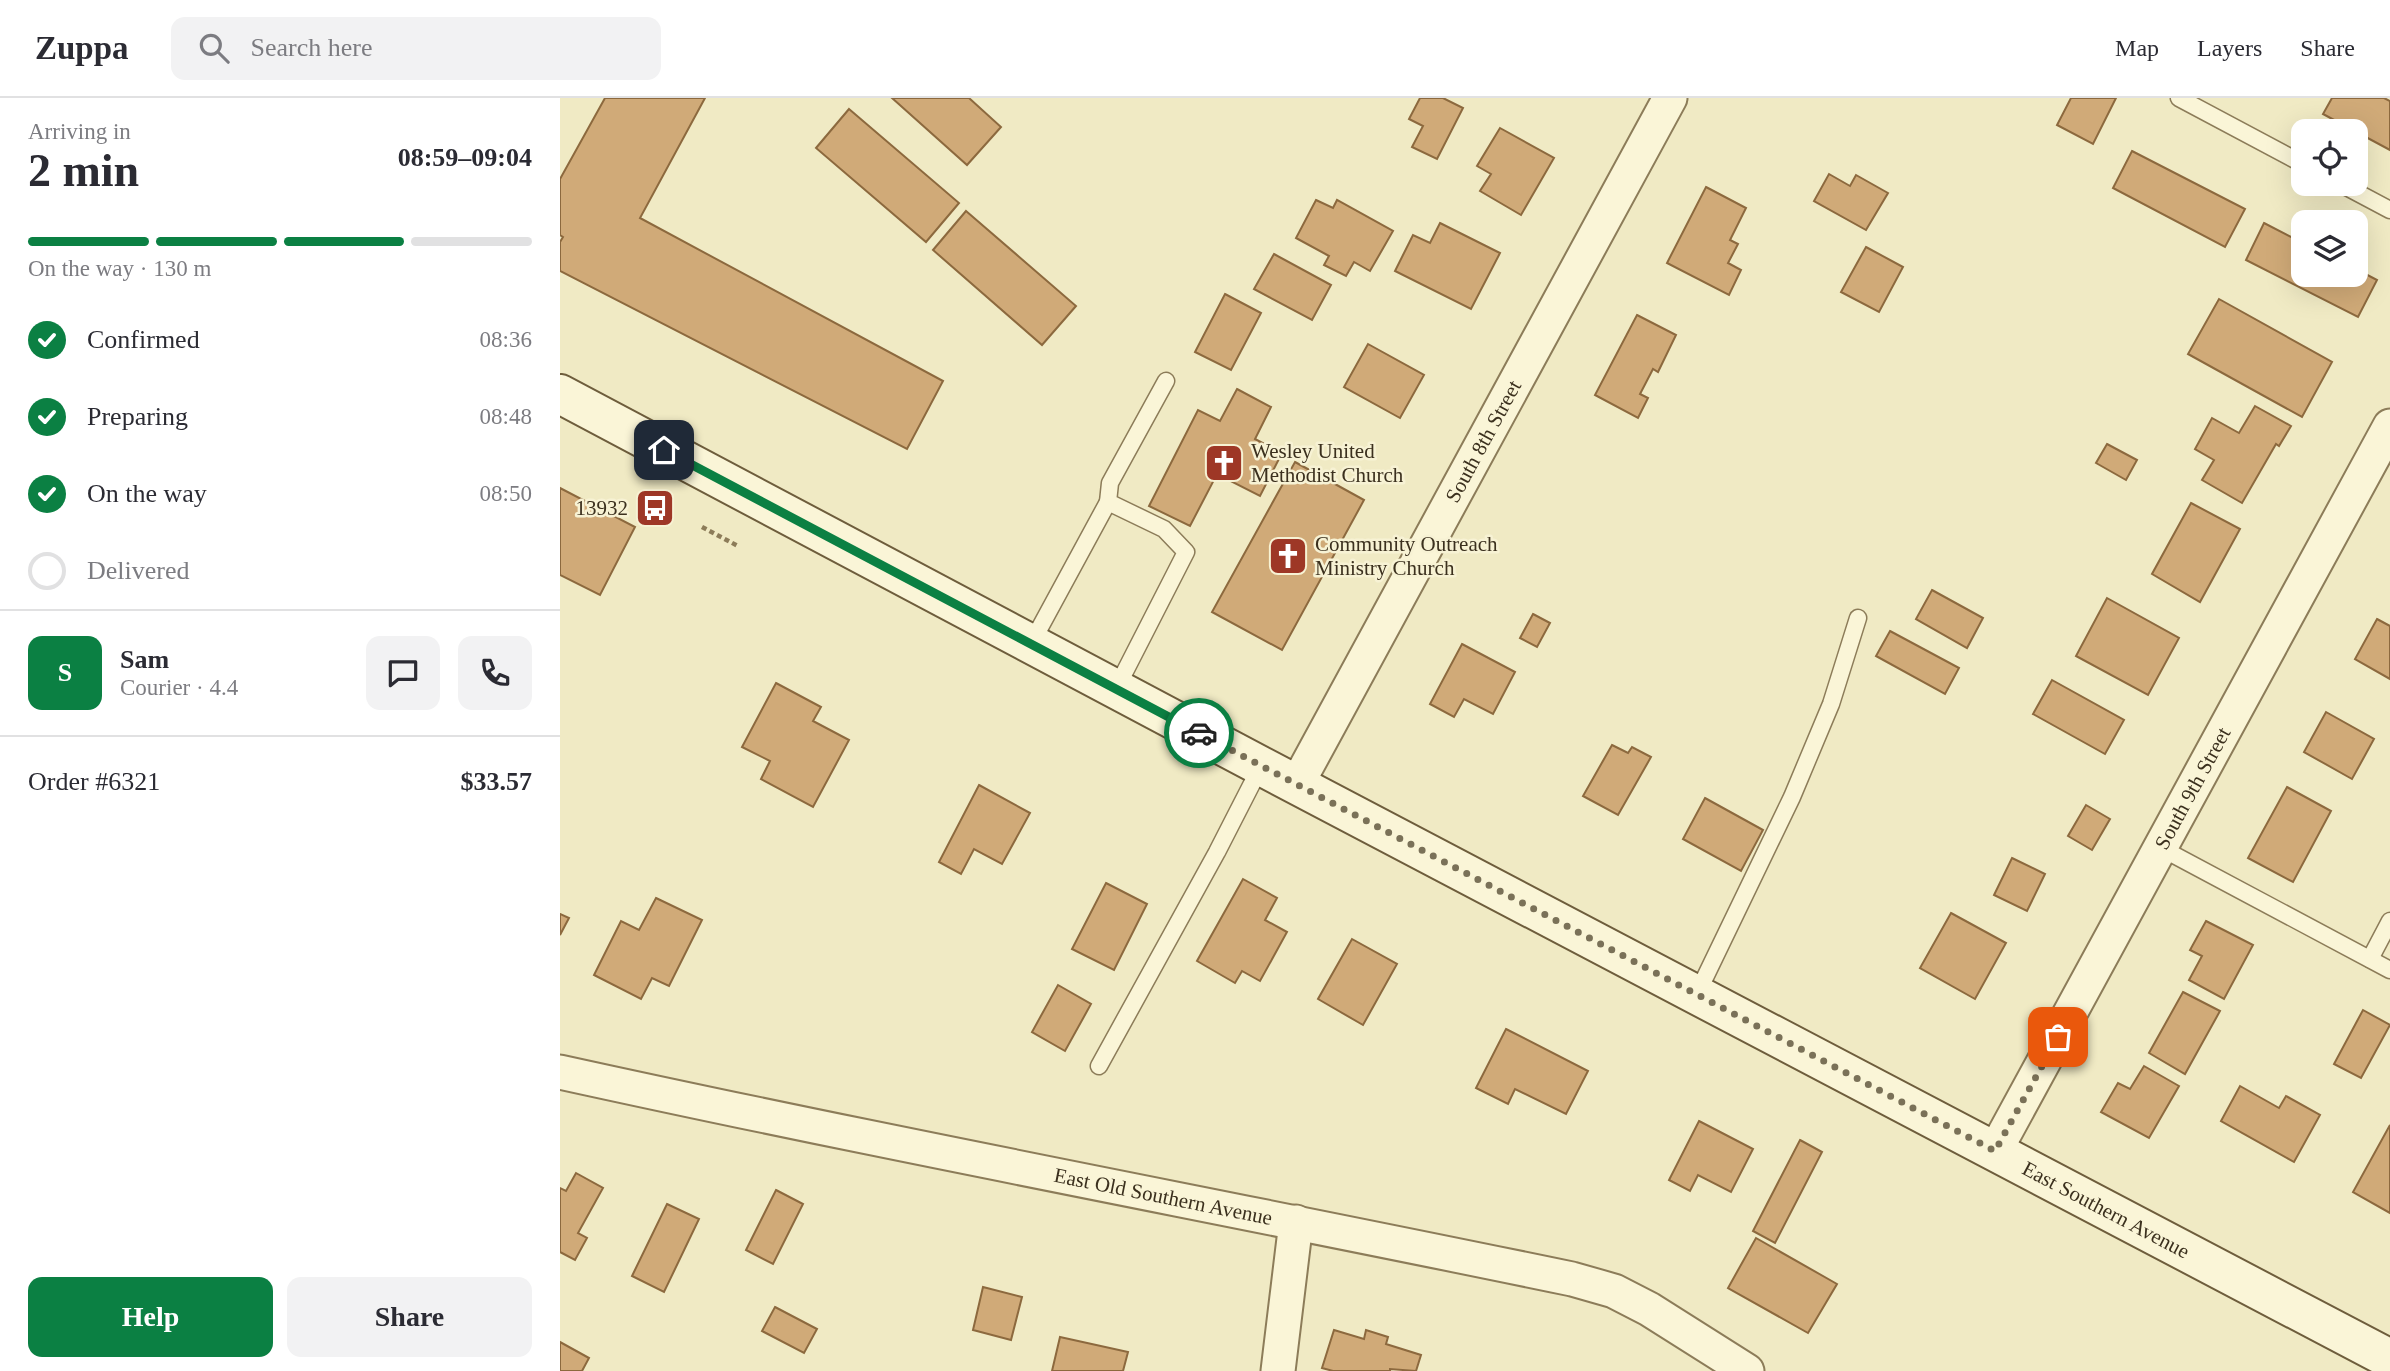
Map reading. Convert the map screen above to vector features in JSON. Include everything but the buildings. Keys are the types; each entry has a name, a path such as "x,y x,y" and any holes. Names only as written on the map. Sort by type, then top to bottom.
{"main road":[{"name":"East Southern Avenue","path":"560,394 2390,1359"}],"street":[{"name":"South 8th Street","path":"1297,785 1670,98"},
{"name":"South 9th Street","path":"1995,1151 2390,426"},
{"name":"East Old Southern Avenue","path":"560,1072 772,1119 1572,1279 1614,1291 1747,1371"},
{"path":"1278,1371 1296,1222"}],"lane":[{"path":"2179,98 2291,158"},
{"path":"2364,196 2390,210"},
{"path":"1031,644 1108,502 1110,483 1166,381"},
{"path":"1108,502 1164,529 1186,552 1116,689"},
{"path":"1697,994 1792,797 1831,704 1858,618"},
{"path":"1100,1066 1261,766"},
{"path":"2161,848 2390,970"},
{"path":"2370,959 2390,921"}],"path":[{"path":"702,527 738,546"}],"way so far":[{"path":"1199,733 1995,1151 2058,1037"}],"place":[{"name":"Wesley United Methodist Church","path":"1224,463"},
{"name":"13932","path":"655,508"},
{"name":"Community Outreach Ministry Church","path":"1288,556"}],"route":[{"path":"664,450 1199,733"}]}
